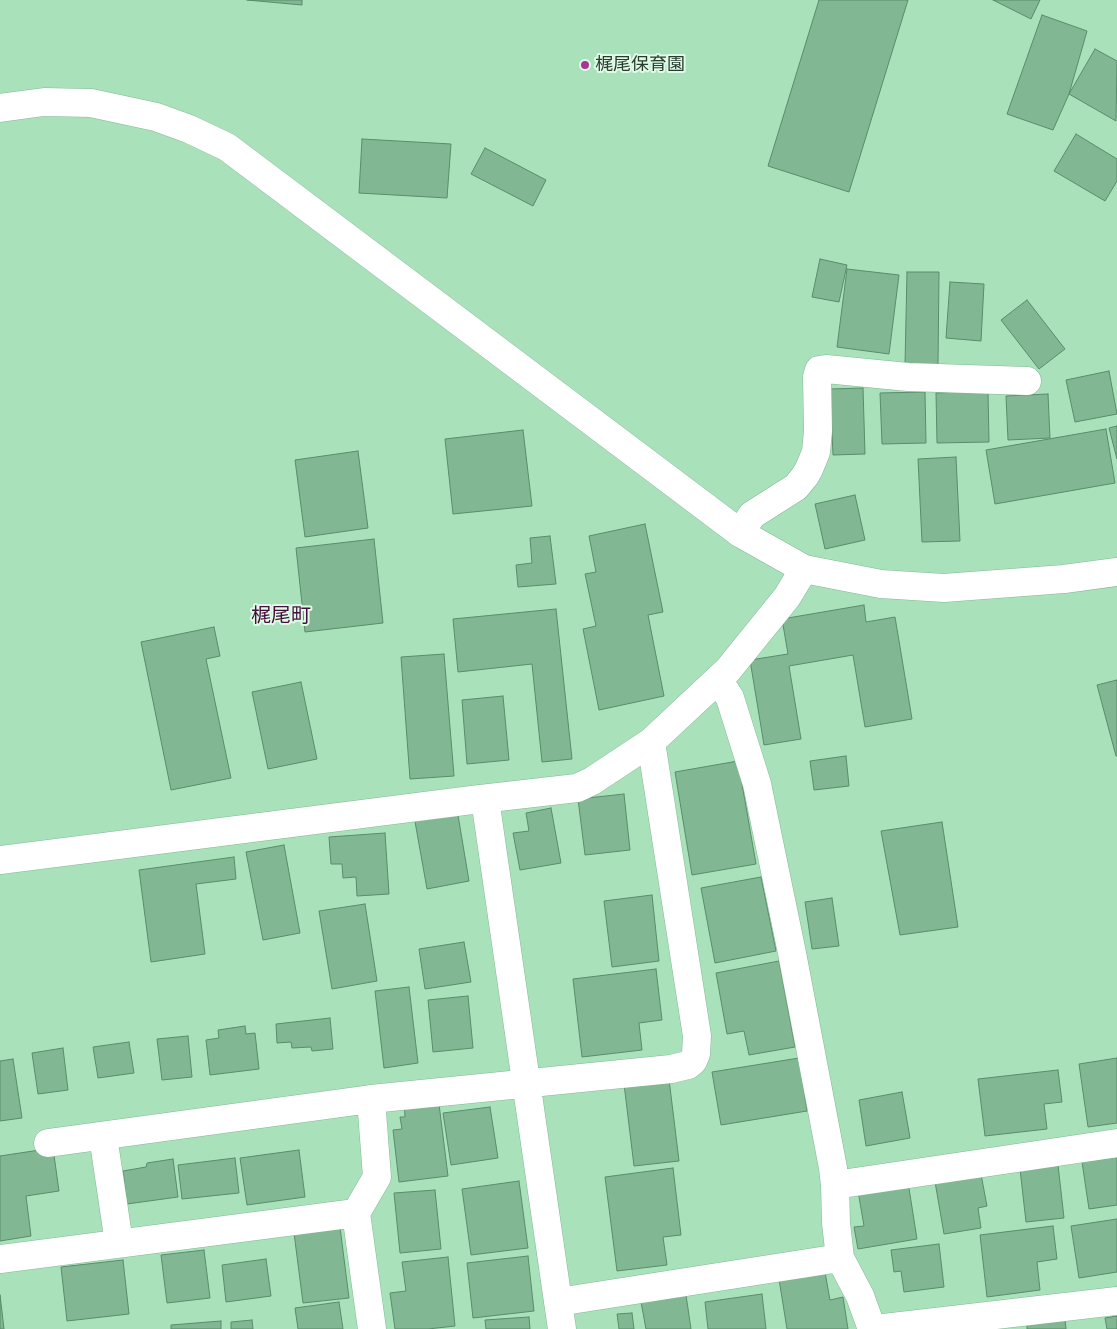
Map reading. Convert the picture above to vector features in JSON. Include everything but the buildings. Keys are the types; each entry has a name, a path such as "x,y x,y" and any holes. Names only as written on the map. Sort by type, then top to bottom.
{"street":[{"path":"0,108 44,102 91,103 156,117 189,128 227,146 740,533 804,569 881,584 944,588 1064,579 1117,572"},
{"path":"740,533 752,514 796,487 809,469 816,452 818,437 817,377 819,370 826,369 908,377 1027,381"},
{"path":"0,860 577,788 592,781 651,742 718,680 787,597 804,569"},
{"path":"718,680 730,698 757,784 835,1185 836,1223 840,1258 860,1296 873,1329 984,1323 1117,1300"},
{"path":"48,1143 371,1099 688,1065 696,1054 697,1036 651,742"},
{"path":"485,798 562,1329"},
{"path":"371,1099 377,1177 356,1213 372,1329"},
{"path":"104,1136 119,1243"},
{"path":"835,1185 1117,1143"},
{"path":"0,1259 356,1213"},
{"path":"558,1302 840,1258"}],"place":[{"name":"梶尾保育園","path":"585,65"}],"district":[{"name":"梶尾町","path":"281,617"}]}
